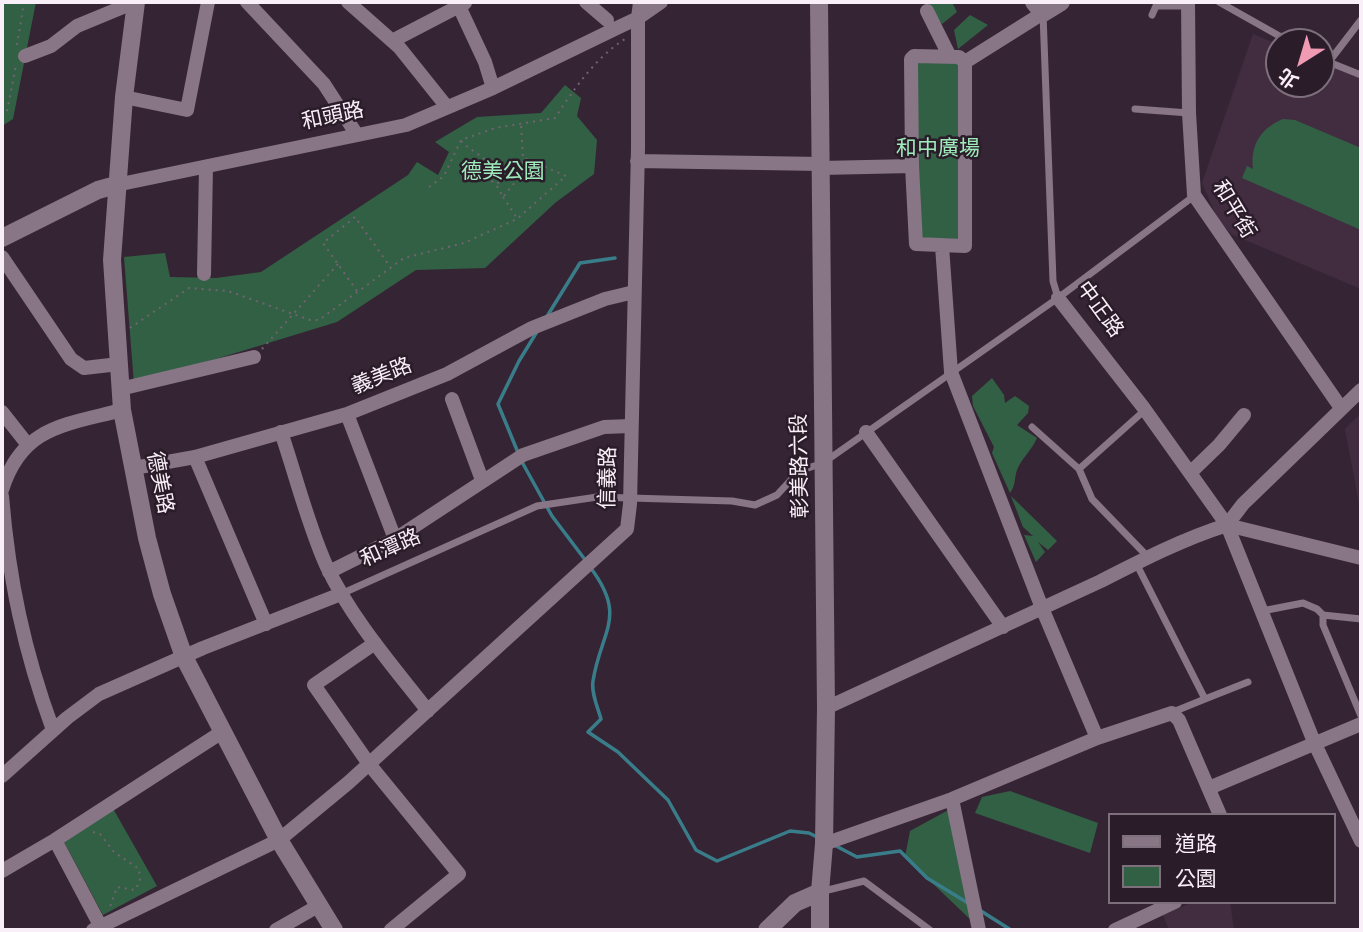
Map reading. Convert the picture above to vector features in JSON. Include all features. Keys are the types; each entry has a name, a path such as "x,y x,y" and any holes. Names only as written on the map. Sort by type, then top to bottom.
{"street":[{"path":"25,56 51,46 77,26 136,2"},
{"name":"德美路","path":"136,2 124,97 112,260 122,410 147,538 162,594 184,657 279,840 334,930"},
{"path":"124,97 187,110 208,2"},
{"path":"247,2 324,84 357,135"},
{"path":"348,2 399,47 447,107"},
{"path":"586,2 607,20"},
{"name":"信義路","path":"97,928 279,840 369,764 630,525 640,2"},
{"name":"和頭路","path":"2,238 98,190 206,172 406,124 493,88 638,18 660,2"},
{"name":"彰美路六段","path":"819,2 826,708 820,930"},
{"path":"965,62 1039,7 1061,2"},
{"path":"392,41 461,3 493,88"},
{"name":"和平街","path":"1188,4 1189,113 1194,195 1341,408"},
{"path":"927,11 950,57"},
{"path":"914,56 959,57 965,62 965,246 916,244 911,59 914,56"},
{"path":"637,161 912,166"},
{"path":"204,274 206,172"},
{"path":"942,246 951,372 1042,608 1097,738"},
{"path":"2,257 71,359 84,368 120,364"},
{"name":"義美路","path":"134,468 195,457 347,414 447,374 542,324 605,299 634,292"},
{"name":"中正路","path":"1058,298 1145,410 1227,526 1314,742 1361,841"},
{"path":"120,389 254,357"},
{"path":"1227,526 1243,505 1361,390"},
{"path":"452,399 482,480"},
{"path":"2,490 20,452 42,434 122,410"},
{"path":"2,412 28,445"},
{"path":"347,414 395,539"},
{"path":"1190,473 1219,445 1244,415"},
{"path":"330,572 395,539 523,455 604,428 631,426"},
{"path":"281,432 313,533 341,594 428,711"},
{"path":"866,432 1003,627"},
{"path":"195,457 266,624"},
{"path":"2,496 7,559 33,674 53,730"},
{"path":"826,708 1142,560 1206,532 1227,526 1361,558"},
{"name":"和潭路","path":"2,776 53,730 99,694 341,594"},
{"path":"375,643 314,685 369,764 459,874 391,930"},
{"path":"824,844 952,799 1097,738 1172,713 1179,720 1219,813"},
{"path":"1209,788 1361,724"},
{"path":"2,871 55,840 222,732"},
{"path":"952,799 979,930"},
{"path":"55,840 97,928"},
{"path":"767,930 795,903 820,892"},
{"path":"1115,930 1171,904"},
{"path":"275,930 318,906"}],"lane":[{"path":"1219,2 1265,28"},
{"path":"1152,15 1156,6 1188,4"},
{"name":"中正路","path":"1039,7 1053,281 1058,298"},
{"path":"1335,50 1361,20"},
{"path":"1335,65 1361,75"},
{"path":"1135,109 1189,113"},
{"name":"和潭路","path":"341,594 537,506 597,497 732,501 755,505 777,495 799,471 823,463 1058,298 1194,195"},
{"path":"1079,469 1145,410"},
{"path":"1032,427 1079,469 1091,499 1142,560 1205,699"},
{"path":"1261,611 1303,603 1323,615 1361,619"},
{"path":"1323,615 1323,625 1361,716"},
{"path":"1172,713 1248,682"},
{"path":"820,892 864,881 930,930"}],"path":[{"path":"429,187 444,176 461,141 495,128 555,118 569,96 608,50 625,39"},
{"path":"503,197 524,175 521,124"},
{"path":"461,141 469,150 485,158 488,163 486,178 496,184 517,219"},
{"path":"117,336 189,288 228,291 310,320 318,320 404,258 464,243 517,219 566,176 524,158"},
{"path":"496,184 507,178 517,180"},
{"path":"358,291 323,243 355,217 391,268"},
{"path":"254,357 339,264"},
{"path":"87,832 100,834 114,852 139,869 140,881 135,890 117,887 109,909"}],"shaded area":[{"path":"1253,34 1265,39 1265,98 1335,98 1335,68 1361,78 1361,289 1231,234 1218,219 1202,183"},
{"path":"1361,413 1361,515 1345,429"},
{"path":"1188,904 1230,904 1234,930 1169,930 1163,915"}],"green space":[{"path":"2,2 36,2 13,119 2,126"},
{"path":"930,2 952,2 957,12 942,24 928,7"},
{"path":"970,15 988,25 958,49 954,30"},
{"name":"和中廣場","path":"960,62 961,239 917,238 912,63"},
{"name":"德美公園","path":"565,85 581,98 577,116 597,140 594,174 555,203 485,268 416,270 337,322 134,384 124,257 165,253 170,277 216,278 261,272 408,175 417,162 438,175 449,152 435,142 477,117 541,113"},
{"path":"1283,119 1295,120 1361,148 1361,230 1242,178 1247,166 1253,169 1253,152 1263,132"},
{"path":"992,378 1004,395 1005,403 1015,396 1029,406 1028,413 1017,425 1037,438 1019,466 1010,493 992,453 994,447 973,406 972,396"},
{"path":"1011,496 1057,541 1048,550 1038,542 1045,552 1036,562 1024,535 1033,536 1023,527"},
{"path":"1010,791 1098,823 1090,853 975,813 982,797"},
{"path":"111,805 157,886 103,915 62,838"},
{"path":"954,807 974,923 905,857 910,831"}],"waterway":[{"path":"546,318 580,263 615,258"},
{"path":"519,455 498,404 538,330"},
{"path":"522,462 552,516 586,561"},
{"path":"590,567 608,599 610,612 593,681 601,719 588,732 618,752 668,800 696,850 717,861 790,831 809,833 819,838"},
{"path":"836,846 857,857 900,851 927,878 968,903"},
{"path":"981,911 1011,930"}]}
